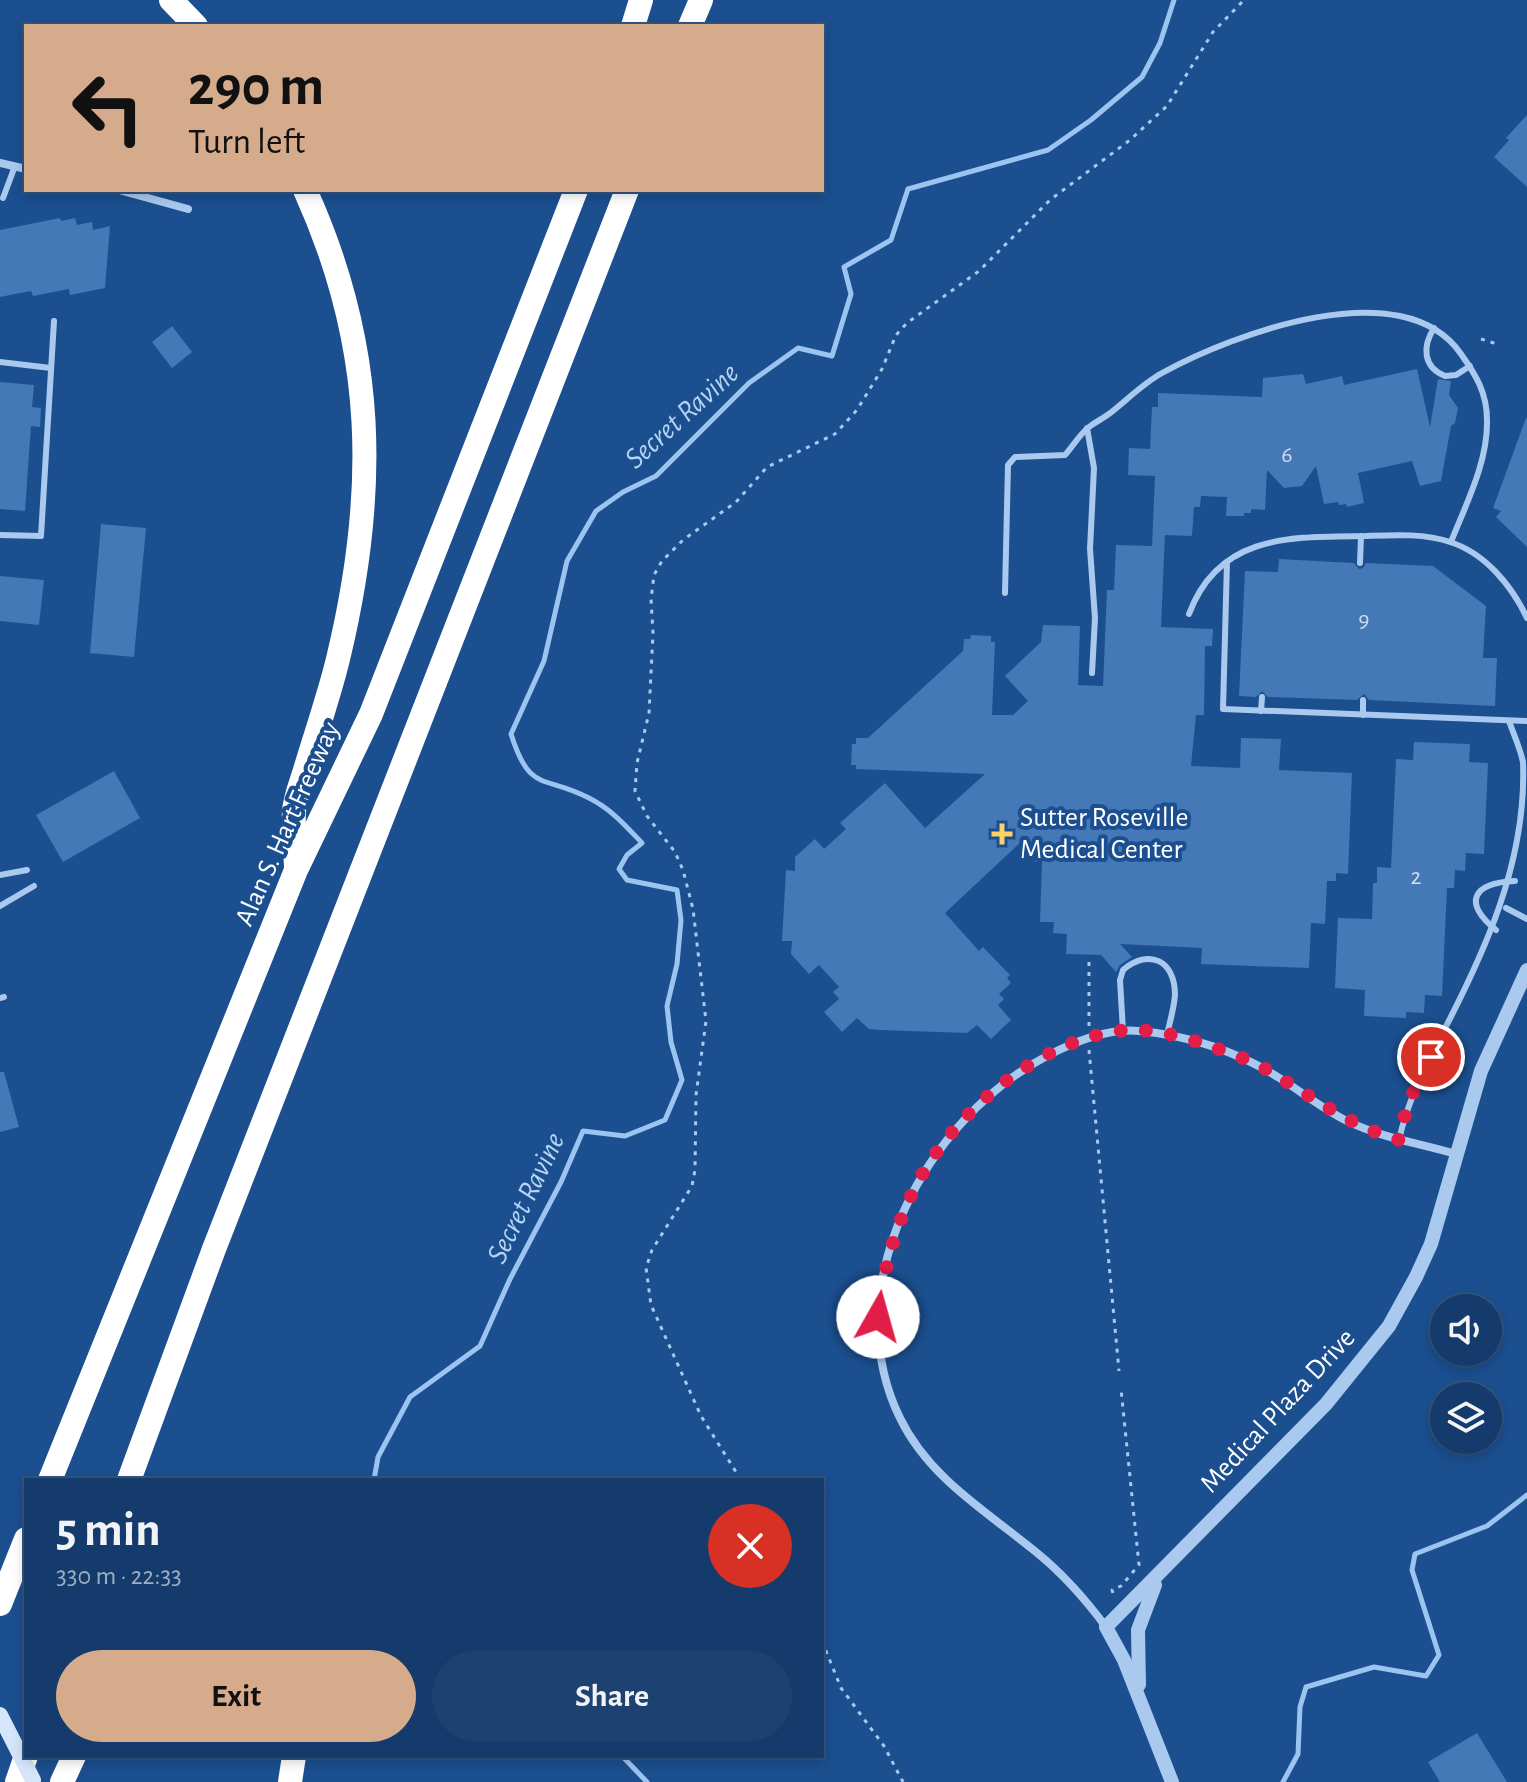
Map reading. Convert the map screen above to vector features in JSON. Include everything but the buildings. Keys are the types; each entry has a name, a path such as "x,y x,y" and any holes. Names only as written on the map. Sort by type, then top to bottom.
{"highway":[{"path":"171,0 194,24"},
{"path":"634,24 641,0"},
{"path":"691,24 701,0"},
{"path":"296,870 294,809 353,594 365,487 361,379 353,338 340,281 306,192"},
{"name":"Alan S. Hart Freeway","path":"51,1478 296,870 371,714 575,192"},
{"path":"130,1478 214,1249 626,192"},
{"path":"0,1604 24,1544"},
{"path":"26,1758 29,1781"},
{"path":"62,1782 73,1758"},
{"path":"290,1782 294,1758"}],"main road":[{"path":"0,1715 29,1781"}],"street":[{"path":"0,163 24,168"},
{"path":"126,192 188,209"},
{"name":"Medical Plaza Drive","path":"1106,1627 1326,1404 1389,1326 1431,1244 1481,1071 1527,970"},
{"path":"1171,1778 1140,1698 1106,1627 1092,1607 1040,1555 969,1501 926,1459 899,1417 890,1394 879,1343 881,1293 891,1245 909,1200 930,1162 966,1116 990,1094 1028,1066 1089,1038 1123,1031 1167,1034 1201,1043 1256,1064 1346,1121 1399,1140 1456,1154"},
{"path":"1140,1698 1138,1630 1163,1570"}],"lane":[{"path":"3,198 15,166"},
{"path":"1005,593 1008,465 1015,457 1065,455 1087,428 1160,375 1212,350 1301,321 1364,311 1390,312 1434,328 1455,345 1479,378 1488,421 1483,455 1451,542"},
{"path":"0,535 41,536 54,321"},
{"path":"1434,328 1425,347 1430,366 1445,376 1456,375 1470,366"},
{"path":"0,362 51,368"},
{"path":"1087,428 1094,468 1090,549 1095,618 1092,673"},
{"path":"1189,614 1213,573 1238,554 1270,540 1398,535 1451,542 1492,567 1527,618"},
{"path":"1360,563 1361,536"},
{"path":"1227,562 1223,709 1527,721"},
{"path":"1261,711 1262,697"},
{"path":"1363,700 1363,715"},
{"path":"1399,1140 1411,1096 1496,930 1522,855 1527,810 1523,762 1509,721"},
{"path":"0,875 27,870"},
{"path":"1496,930 1478,916 1475,905 1477,896 1481,889 1496,882 1515,881"},
{"path":"0,906 34,886"},
{"path":"1506,908 1527,919"},
{"path":"1123,1031 1120,980 1123,970 1140,958 1159,960 1167,967 1172,979 1175,996 1167,1034"}],"path":[{"path":"740,1478 701,1416 651,1305 646,1268 652,1250 692,1186 696,1095 706,1021 693,909 683,870 675,852 647,816 635,791 637,763 649,713 654,575 662,561 683,540 736,502 767,467 835,434 857,410 882,369 896,335 907,323 979,271 1050,200 1130,140 1167,106 1213,32 1244,0"},
{"path":"1481,339 1497,344"},
{"path":"1089,962 1090,1068 1119,1371"},
{"path":"1113,1593 1112,1590 1121,1586 1139,1565 1121,1389"},
{"path":"824,1646 841,1688 884,1746 903,1782"}],"waterway":[{"name":"Secret Ravine","path":"374,1478 378,1457 410,1397 480,1346 583,1131 625,1136 665,1120 682,1080 671,1042 667,1006 677,964 681,920 677,890 627,880 619,869 627,855 642,843 597,802 532,774 518,753 511,734 544,661 567,561 596,511 623,492 656,476 749,383 798,348 832,356 851,294 844,267 891,240 908,189 1048,150 1091,120 1142,77 1160,43 1174,0"},
{"path":"1283,1782 1298,1754 1300,1707 1306,1687 1374,1667 1426,1676 1439,1655 1412,1570 1415,1554 1487,1526 1527,1495"},
{"name":"Secret Ravine","path":"624,1758 647,1782"}],"place":[{"name":"Sutter Roseville Medical Center","path":"1002,834"}],"route":[{"path":"878,1317 891,1245 909,1200 937,1152 982,1100 1028,1066 1062,1049 1089,1038 1123,1031 1181,1037 1256,1064 1346,1121 1399,1140 1408,1103 1431,1057"}]}
